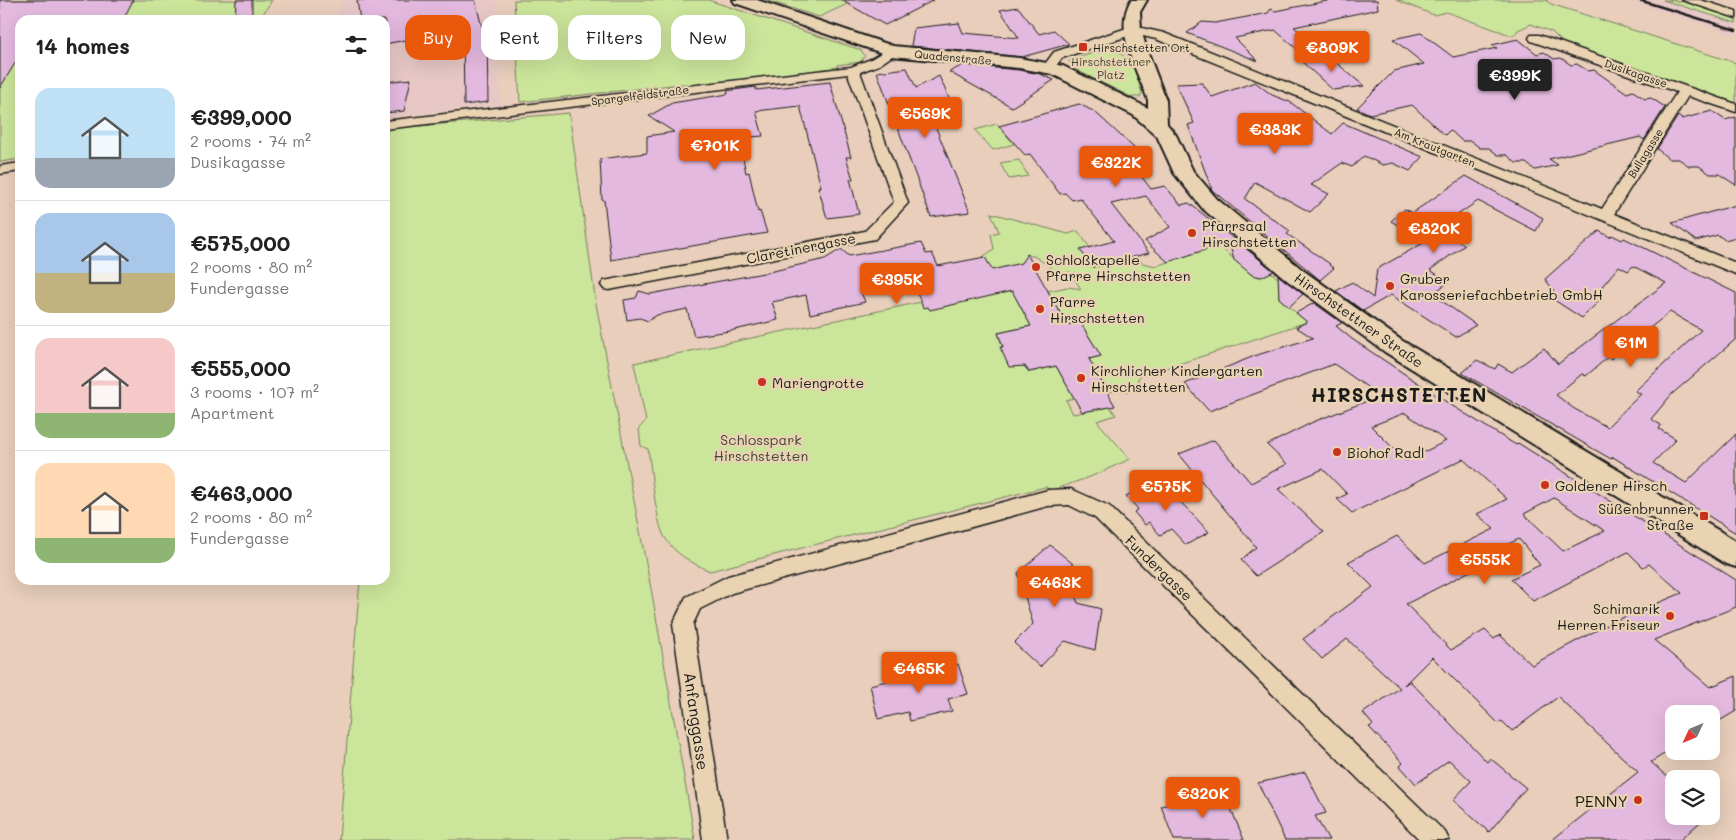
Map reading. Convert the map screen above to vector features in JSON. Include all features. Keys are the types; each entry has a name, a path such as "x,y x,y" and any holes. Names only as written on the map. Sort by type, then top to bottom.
{"main road":[{"name":"Quadenstraße","path":"741,0 891,52 1048,68 1066,73 1113,96 1158,125"},
{"name":"Hirschstettner Straße","path":"1139,0 1132,12 1133,30 1138,50 1157,100 1158,125 1166,136 1184,173 1210,204 1289,270 1349,316 1423,365 1736,555"}],"street":[{"path":"1688,0 1736,15"},
{"path":"1048,68 1058,55 1133,30"},
{"name":"Am Krautgarten","path":"1133,30 1160,36 1736,269"},
{"name":"Dusikagasse","path":"1535,38 1736,108"},
{"name":"Spargelfeldstraße","path":"390,124 853,70 875,62 891,52"},
{"name":"Claretinergasse","path":"609,285 870,235 901,202 853,70"},
{"name":"Bullagasse","path":"1605,216 1685,90"},
{"path":"0,170 15,168"},
{"name":"Fundergasse","path":"693,603 728,585 1048,498 1071,497 1102,512 1437,840"},
{"name":"Anfanggasse","path":"693,603 683,624 715,840"}],"shaded area":[{"path":"342,0 497,0 497,15 481,15 481,60 499,60 500,105 390,117 390,15 336,15"},
{"path":"1626,0 1663,0 1715,15 1736,23 1736,35"}],"green space":[{"path":"0,0 272,0 262,15 15,15 15,160 0,162"},
{"path":"514,0 708,0 861,50 865,56 860,62 837,65 837,68 698,85 681,84 520,102 518,60 558,60 558,15 515,15"},
{"path":"766,0 856,0 819,17"},
{"path":"1396,0 1546,0 1551,4 1736,63 1736,103 1563,43 1552,32 1531,24 1518,30 1513,36 1446,12 1434,15"},
{"path":"1663,0 1691,3 1736,16 1736,23"},
{"name":"Hirschstettner Platz","path":"1112,47 1132,63 1142,93 1140,97 1131,97 1080,72 1069,62"},
{"path":"569,113 596,304 652,594 695,840 339,840 360,585 390,585 390,129"},
{"path":"997,124 1014,144 993,150 975,130"},
{"path":"1019,160 1028,176 1009,179 1000,163"},
{"name":"Schlosspark Hirschstetten","path":"991,213 1068,234 1078,231 1090,248 1081,250 1093,267 1137,256 1142,263 1156,266 1218,245 1252,275 1261,277 1271,272 1291,290 1279,295 1279,298 1307,322 1148,374 1145,372 1138,378 1138,387 1129,392 1123,390 1107,392 1089,359 1101,356 1080,322 1067,325 1048,291 1068,287 1081,289 1070,272 1050,276 1047,269 1051,268 1048,262 1043,262 1034,256 1026,256 1016,298 1031,326 998,333 1003,347 1001,347 1030,372 1056,366 1074,398 1066,400 1073,414 1110,407 1116,415 1097,421 1130,459 1090,477 1052,490 1045,487 710,571 678,553 668,542 661,529 648,449 641,446 639,428 646,421 634,363 921,302 994,249 991,234 999,232"}],"building":[{"path":"0,0 133,0 126,15 15,15 15,63 0,88"},
{"path":"236,0 252,0 252,15 235,15"},
{"path":"357,0 475,0 481,23 481,60 487,60 488,102 464,105 463,60 471,60 471,15 405,15 405,40 390,43 390,15 359,15"},
{"path":"841,0 934,0 885,25"},
{"path":"1332,0 1377,0 1378,9 1294,27 1327,53 1306,57 1275,30 1235,38 1258,61 1187,33 1202,22 1215,23 1268,13 1271,9 1275,11"},
{"path":"1018,7 1039,34 1054,30 1069,44 1022,57 911,46 914,28 959,23 963,33 1019,38 1000,10"},
{"path":"1421,33 1453,57 1497,48 1492,45 1518,39 1537,54 1544,52 1554,59 1561,58 1571,65 1577,64 1588,71 1594,70 1627,93 1633,91 1645,99 1651,98 1665,107 1644,140 1640,137 1549,159 1558,165 1535,170 1526,163 1516,163 1507,155 1498,155 1489,148 1480,148 1471,141 1462,141 1450,130 1445,135 1412,105 1370,114 1357,108 1394,71 1424,64 1393,39"},
{"path":"1327,55 1364,86 1333,90 1301,61"},
{"path":"963,65 1019,70 1040,74 1054,80 1012,107 949,72"},
{"path":"907,68 916,88 939,76 953,107 930,113 970,212 931,217 877,72"},
{"path":"411,79 404,111 390,112 390,81"},
{"path":"830,82 851,157 846,157 853,179 850,179 859,214 827,218 800,106 756,111 763,136 739,138 746,173 749,172 758,212 760,211 767,233 611,260 604,200 602,200 600,159 647,153 647,136 674,132 649,116 672,103 728,94 727,91 756,87 756,90"},
{"path":"1255,82 1272,95 1290,102 1332,134 1343,123 1423,157 1410,171 1393,163 1383,165 1364,156 1352,167 1342,163 1311,185 1329,194 1310,212 1255,182 1245,199 1290,231 1287,234 1334,268 1320,280 1212,190 1188,125 1194,123 1176,84 1202,83 1212,97"},
{"path":"1079,104 1095,112 1133,147 1141,157 1129,160 1151,189 1165,186 1181,205 1189,203 1274,271 1261,277 1252,275 1234,260 1229,242 1168,262 1145,241 1170,227 1146,196 1111,204 1149,253 1093,267 1080,250 1114,241 1080,198 1072,200 1065,193 1060,194 1030,154 1025,155 999,126"},
{"path":"1712,111 1725,120 1736,117 1736,185 1719,174 1710,174 1699,166 1689,166 1679,159 1669,159 1657,149 1678,116 1682,119"},
{"path":"1466,176 1543,218 1536,231 1478,201 1438,228 1465,245 1430,270 1449,282 1432,294 1476,325 1456,337 1391,295 1363,311 1336,291 1352,282 1373,298 1377,269 1425,242 1391,221 1405,209 1412,213"},
{"path":"1736,205 1736,237 1725,240 1718,235 1696,241 1672,223"},
{"path":"1599,231 1610,237 1612,235 1622,240 1624,238 1736,293 1736,339 1672,394 1651,419 1661,425 1659,429 1676,439 1653,463 1686,483 1736,434 1736,533 1613,457 1611,459 1462,373 1477,360 1495,369 1498,364 1512,372 1544,348 1558,364 1666,283 1633,266 1628,271 1619,266 1594,296 1600,300 1582,318 1548,296 1554,291 1545,279","holes":["1670,312 1701,330 1635,391 1641,394 1607,427 1573,408 1556,395 1582,374 1586,376 1608,357 1611,359"]},
{"path":"921,243 926,254 932,253 938,266 985,257 992,270 1021,263 1027,254 1067,325 1080,322 1101,356 1089,359 1115,406 1082,412 1056,366 1029,372 1025,366 1009,367 1000,347 1003,347 998,333 1031,326 1012,291 930,310 928,307 923,308 911,277 859,287 865,302 810,314 806,295 772,302 778,320 730,331 694,336 687,309 657,315 648,321 640,318 627,320 624,300 636,298 639,291 650,294 769,272 825,259 841,249 849,256"},
{"path":"1278,275 1303,294 1289,307 1279,298"},
{"path":"1314,303 1342,323 1336,326 1352,339 1451,405 1516,445 1518,443 1736,580 1736,607 1654,640 1710,687 1736,676 1736,711 1720,721 1720,705 1665,705 1665,753 1651,762 1665,775 1665,825 1697,825 1680,840 1552,840 1638,772 1558,697 1512,731 1502,721 1498,723 1432,657 1404,685 1410,681 1487,762 1490,758 1526,788 1489,832 1453,800 1471,781 1449,760 1416,784 1400,766 1403,763 1369,727 1373,725 1363,713 1400,688 1347,639 1322,659 1303,639 1373,587 1348,562 1397,536 1425,563 1494,529 1477,514 1507,499 1463,459 1352,513 1337,499 1347,494 1323,469 1278,489 1324,532 1256,576 1241,560 1256,547 1179,454 1214,440 1251,483 1287,464 1267,445 1313,422 1380,396 1334,364 1209,411 1185,384 1257,355 1313,338 1296,327 1307,322 1296,313","holes":["1405,413 1446,441 1406,461 1371,426","1554,498 1605,531 1563,551 1524,514","1519,539 1540,565 1511,579 1533,601 1628,552 1643,567 1649,564 1682,593 1610,623 1532,665 1500,635 1494,639 1485,630 1451,650 1406,604 1488,562 1482,556"]},
{"path":"1159,479 1209,532 1186,545 1171,529 1160,535 1149,522 1145,525 1134,512 1138,509 1126,496"},
{"path":"1050,545 1083,572 1072,587 1078,603 1101,609 1095,650 1065,641 1040,667 1014,643 1033,624 1018,573"},
{"path":"958,664 968,694 948,699 952,711 910,721 908,712 878,719 870,685"},
{"path":"1305,772 1326,813 1315,816 1329,840 1285,840 1258,783"},
{"path":"1224,792 1244,840 1174,840 1161,806"}],"railway":[{"path":"1639,0 1736,30"}],"place":[{"name":"Hirschstetten Ort","path":"1083,47"},
{"name":"Pfarrsaal Hirschstetten","path":"1192,233"},
{"name":"Schloßkapelle Pfarre Hirschstetten","path":"1036,267"},
{"name":"Gruber Karosseriefachbetrieb GmbH","path":"1390,286"},
{"name":"Pfarre Hirschstetten","path":"1040,309"},
{"name":"Kirchlicher Kindergarten Hirschstetten","path":"1081,378"},
{"name":"Mariengrotte","path":"762,382"},
{"name":"Biohof Radl","path":"1337,452"},
{"name":"Goldener Hirsch","path":"1545,485"},
{"name":"Süßenbrunner Straße","path":"1704,516"},
{"name":"Schimarik Herren Friseur","path":"1670,616"},
{"name":"PENNY","path":"1638,800"}],"district":[{"name":"HIRSCHSTETTEN","path":"1399,394"}]}
